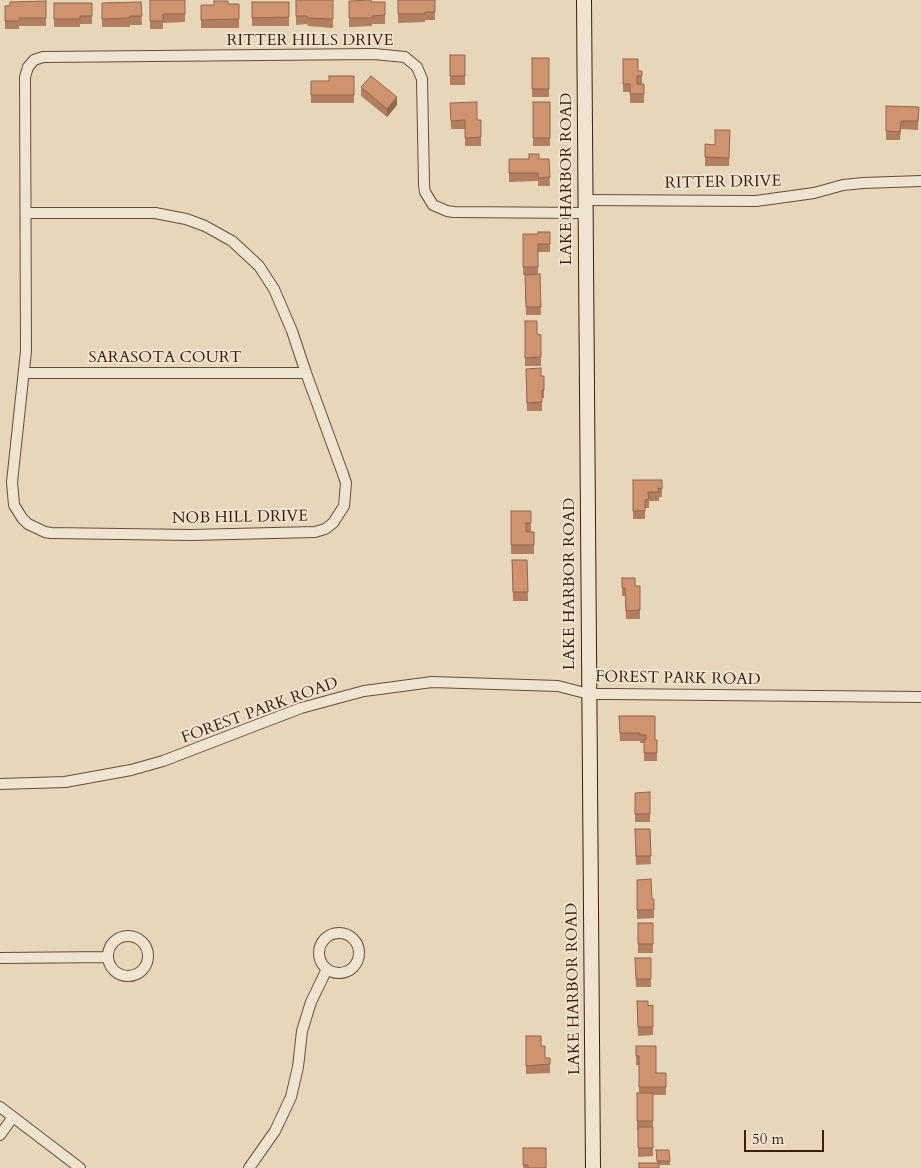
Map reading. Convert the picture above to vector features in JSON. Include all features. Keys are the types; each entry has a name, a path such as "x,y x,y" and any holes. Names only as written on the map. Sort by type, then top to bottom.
{"street":[{"name":"LAKE HARBOR ROAD","path":"584,0 593,1168"},
{"name":"RITTER HILLS DRIVE","path":"28,66 34,60 43,57 374,54 405,58 417,67 422,78 424,184 425,192 433,205 447,212 585,207"},
{"name":"NOB HILL DRIVE","path":"26,213 155,213 186,219 217,232 248,255 259,266 274,290 292,331 346,483 344,506 339,516 325,529 315,532 108,535 44,532 28,524 18,512 13,497 12,482 25,372 25,77 28,66"},
{"name":"RITTER DRIVE","path":"585,207 756,201 814,193 843,185 921,181"},
{"name":"SARASOTA COURT","path":"25,372 306,373"},
{"name":"FOREST PARK ROAD","path":"0,784 65,782 131,770 163,761 301,708 364,690 389,686 432,682 558,686 589,694 836,698 921,697"},
{"path":"338,932 352,936 356,940 360,953 356,965 352,970 339,973 327,969 319,958 321,944 325,938 338,932"},
{"path":"127,936 144,944 148,956 144,968 132,976 118,974 109,964 108,957 111,945 121,937 127,936"},
{"path":"0,958 108,957"},
{"path":"249,1168 275,1131 291,1096 298,1067 302,1031 311,1002 327,969"},
{"path":"0,1107 80,1168"},
{"path":"0,1135 13,1117"}],"building":[{"path":"150,0 185,0 185,14 163,14 163,21 150,21"},
{"path":"296,0 333,0 333,19 296,16"},
{"path":"371,0 371,2 385,2 385,15 372,16 372,18 349,18 349,1"},
{"path":"398,0 435,0 435,12 398,14"},
{"path":"46,1 46,18 19,18 19,21 5,21 5,6 10,6 10,2"},
{"path":"214,1 228,1 228,4 239,4 239,19 201,20 201,5 214,5"},
{"path":"141,2 142,16 102,19 102,3"},
{"path":"252,2 289,2 289,17 252,18"},
{"path":"54,3 92,3 92,16 80,16 80,19 54,19"},
{"path":"450,55 465,55 465,76 450,76"},
{"path":"532,58 549,58 549,89 532,89"},
{"path":"623,59 638,59 638,71 642,71 642,76 637,76 637,84 644,84 644,94 630,94 630,84 623,84"},
{"path":"329,76 354,76 354,95 311,95 311,81 329,81"},
{"path":"371,76 397,97 387,109 361,87"},
{"path":"477,102 477,120 481,120 481,137 465,138 465,120 451,121 450,103"},
{"path":"533,102 550,102 550,138 533,138"},
{"path":"886,106 919,107 918,121 901,121 900,132 886,131"},
{"path":"715,130 730,130 729,158 705,157 705,144 715,145"},
{"path":"529,154 539,154 539,159 549,159 550,177 538,178 538,173 509,173 509,159 529,159"},
{"path":"538,232 550,232 550,244 538,244 538,267 523,267 523,234 538,234"},
{"path":"540,274 541,307 526,307 525,275"},
{"path":"525,321 537,321 537,334 541,335 541,357 525,358"},
{"path":"541,368 541,376 544,376 542,402 527,403 526,369"},
{"path":"633,480 662,480 662,489 658,488 659,492 648,492 649,499 645,500 645,511 633,511"},
{"path":"511,511 531,511 531,523 526,523 526,532 534,532 534,545 511,545"},
{"path":"512,560 527,560 528,592 513,592"},
{"path":"622,578 635,578 635,586 640,586 640,610 626,611 625,588 622,588"},
{"path":"619,716 655,716 657,753 644,753 646,735 640,735 640,733 620,733"},
{"path":"650,792 650,814 635,814 635,793"},
{"path":"635,829 650,829 651,856 636,856"},
{"path":"651,879 654,910 637,910 637,880"},
{"path":"638,923 653,923 653,944 638,944"},
{"path":"635,958 651,958 651,979 636,979"},
{"path":"637,1001 648,1001 648,1006 653,1005 653,1027 638,1027"},
{"path":"526,1036 541,1036 541,1046 545,1046 545,1058 550,1058 550,1064 526,1066"},
{"path":"636,1046 656,1046 656,1073 666,1073 666,1087 639,1087 639,1056 636,1056"},
{"path":"637,1093 653,1093 653,1121 637,1121"},
{"path":"638,1127 653,1127 653,1148 638,1148"},
{"path":"523,1148 546,1148 546,1168 528,1168 528,1165 523,1165"},
{"path":"656,1150 669,1150 670,1161 657,1161"},
{"path":"639,1163 659,1163 659,1168 639,1168"}]}
